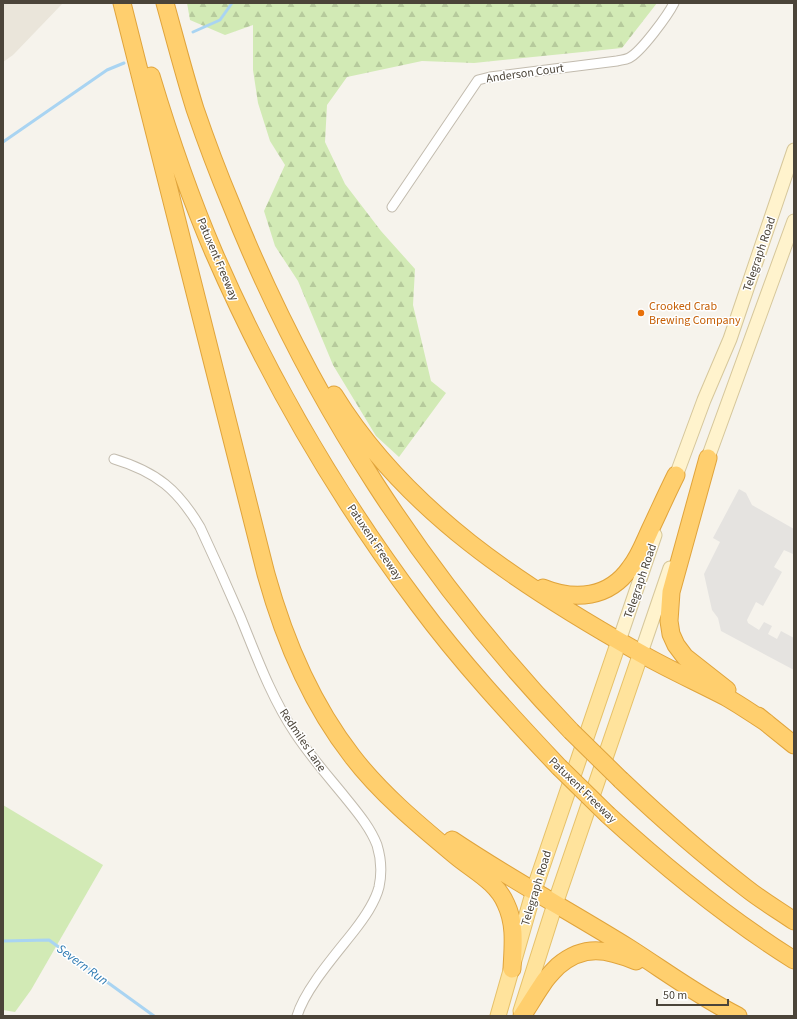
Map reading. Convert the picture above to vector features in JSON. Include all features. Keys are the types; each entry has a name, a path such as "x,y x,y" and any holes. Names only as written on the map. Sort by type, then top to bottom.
{"highway":[{"path":"122,3 275,605 298,667 316,702 336,734 372,781 458,858 488,880 500,893 512,918 514,933 512,969"},
{"name":"Patuxent Freeway","path":"131,3 144,54 162,112 214,252 242,313 299,422 346,500 384,557 457,653 503,707 559,767 608,815 648,851 731,917 794,960"},
{"path":"165,3 196,110 217,170 270,294 325,402 374,482 411,537 482,631 571,732 667,824 747,889 794,921"},
{"path":"245,238 273,292 334,397 388,468 412,494 474,547 508,572 619,641 727,698 767,723"},
{"path":"708,458 671,592 669,621 671,634 676,645 685,657 794,745"},
{"path":"508,572 555,593 580,596 594,594 608,588 622,578 631,568 676,475"},
{"path":"392,800 463,848 738,1016"},
{"path":"521,1016 552,972 568,958 579,953 594,951 609,952 662,970"}],"main road":[{"name":"Telegraph Road","path":"498,1016 534,890 619,641 676,475 704,400 730,339 794,150"},
{"name":"Telegraph Road","path":"521,1016 555,904 641,653 708,458 794,221"}],"street":[{"name":"Anderson Court","path":"392,208 478,80 490,77 617,62 629,58 639,50 670,11 674,3"},
{"name":"Redmiles Lane","path":"114,459 140,468 162,481 182,500 192,514 200,527 277,702 295,733 372,833 380,856 381,866 379,884 374,900 359,924 306,994 297,1016"}],"shaded area":[{"path":"3,3 63,3 13,55 3,62"},
{"path":"739,489 746,493 752,505 794,529 794,553 793,554 784,550 774,567 782,572 763,606 756,602 747,620 748,623 759,630 764,622 772,626 768,634 777,639 781,631 794,638 794,670 721,631 718,618 712,610 704,574 720,542 713,538"}],"green space":[{"path":"187,3 657,3 622,48 474,63 422,61 347,77 327,105 325,142 345,184 381,231 415,269 413,305 431,381 446,393 399,457 376,436 333,365 298,281 275,246 264,211 285,165 270,141 258,103 253,70 253,25 225,35 190,20"},
{"path":"3,805 103,865 31,990 15,1012 3,1010"}],"waterway":[{"path":"193,32 220,20 232,3"},
{"path":"3,142 107,70 124,63"},
{"name":"Severn Run","path":"3,941 49,940 154,1016"}],"place":[{"name":"Crooked Crab Brewing Company","path":"641,313"}]}
